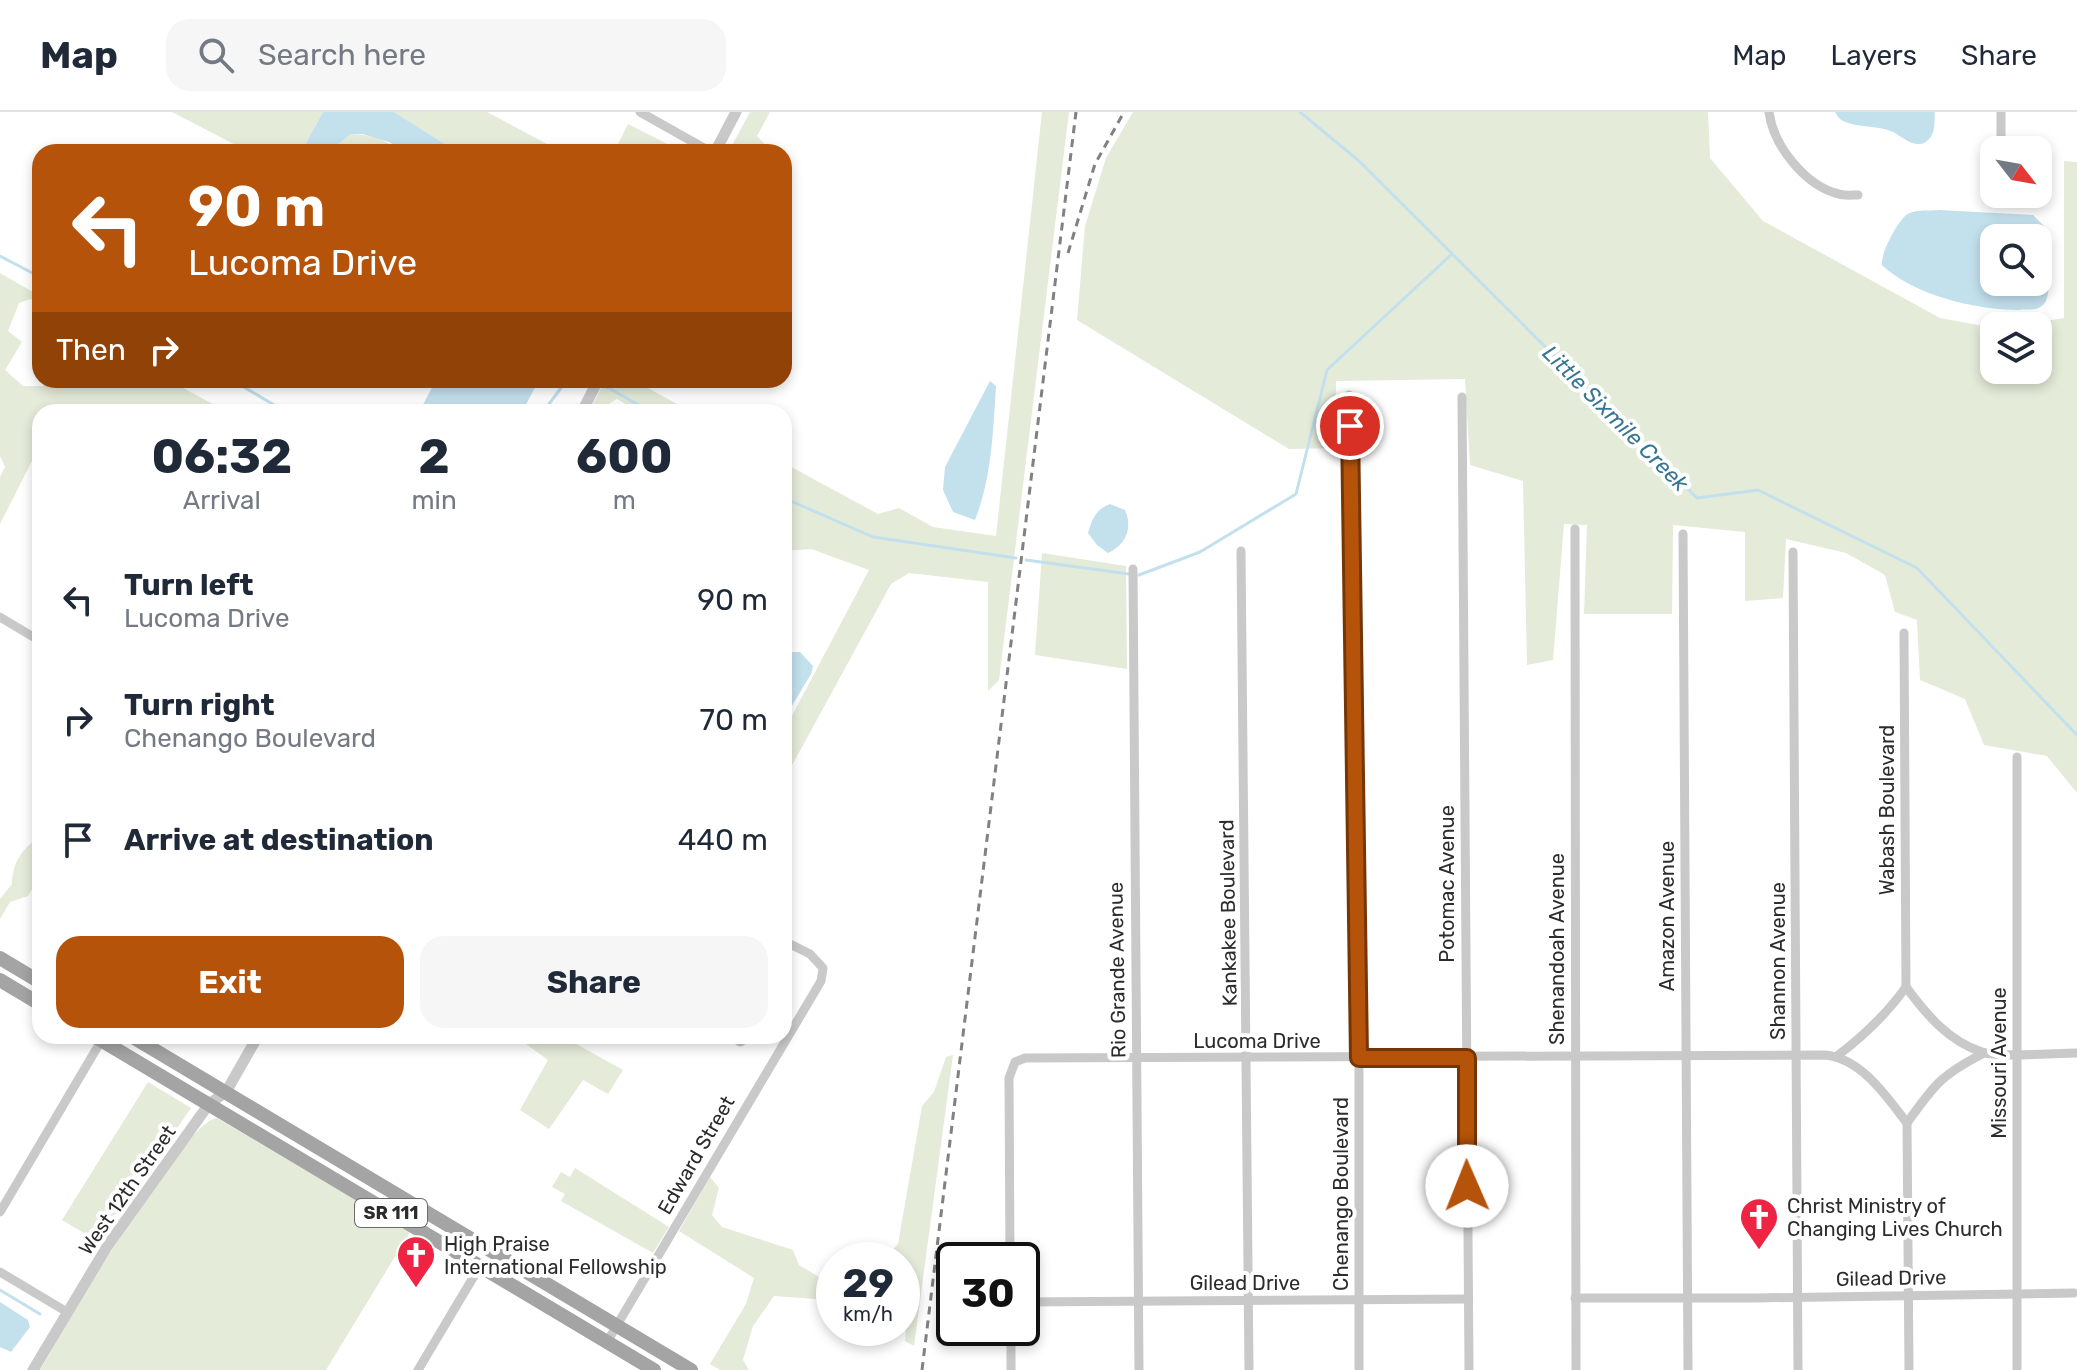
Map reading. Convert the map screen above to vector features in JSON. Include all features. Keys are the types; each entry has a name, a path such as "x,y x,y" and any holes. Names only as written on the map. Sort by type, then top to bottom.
{"main road":[{"path":"0,958 32,977"},
{"path":"1,984 32,1000"},
{"name":"SR 111","path":"110,1044 654,1370"},
{"name":"SR 111","path":"145,1044 691,1370"}],"street":[{"path":"640,112 698,144"},
{"path":"718,144 736,112"},
{"path":"1769,112 1774,133 1789,158 1805,174 1839,194 1858,195"},
{"path":"2001,112 2001,136"},
{"name":"Chenango Boulevard","path":"1349,395 1359,1058 1359,1370"},
{"name":"Potomac Avenue","path":"1462,397 1469,1370"},
{"name":"Shenandoah Avenue","path":"1575,529 1576,1370"},
{"name":"Amazon Avenue","path":"1683,534 1688,1370"},
{"name":"Kankakee Boulevard","path":"1241,551 1249,1370"},
{"name":"Shannon Avenue","path":"1793,552 1798,1370"},
{"name":"Rio Grande Avenue","path":"1133,569 1139,1370"},
{"path":"0,617 32,636"},
{"name":"Wabash Boulevard","path":"1904,633 1906,987"},
{"name":"Missouri Avenue","path":"2017,757 2017,1370"},
{"name":"Edward Street","path":"792,945 810,954 823,968 821,981 792,1023"},
{"path":"1,984 14,966"},
{"path":"1907,1123 1867,1075 1837,1056 1887,1013 1906,987 1930,1018 1952,1037 1984,1053 2077,1053"},
{"path":"0,1212 97,1044"},
{"name":"West 12th Street","path":"33,1370 121,1226 209,1104 226,1092 253,1044"},
{"name":"Edward Street","path":"607,1342 779,1044"},
{"path":"1909,1370 1907,1123 1939,1080 1984,1053"},
{"name":"Lucoma Drive","path":"1010,1242 1009,1078 1015,1062 1025,1058 1837,1056"},
{"path":"410,1224 419,1208"},
{"path":"418,1370 480,1266"},
{"path":"0,1272 67,1312"},
{"name":"Gilead Drive","path":"1687,1297 2076,1294"},
{"path":"1575,1298 1687,1297"},
{"name":"Gilead Drive","path":"1040,1302 1468,1299"},
{"path":"1011,1346 1011,1370"}],"green space":[{"path":"172,112 323,112 305,144 234,144"},
{"path":"394,112 487,112 547,144 445,144"},
{"path":"750,112 770,112 757,136 764,144 733,144"},
{"path":"1042,112 1069,112 999,680 988,691 988,582 909,573 891,584 792,765 792,716 869,570 811,549 792,550 792,467 878,514 899,508 933,527 996,536"},
{"path":"1133,112 1708,112 1710,158 1763,221 1940,318 1980,325 1980,384 2052,384 2052,320 2064,318 2064,161 2077,162 2077,793 2047,756 1984,745 1965,699 1920,680 1917,620 1895,612 1885,575 1846,553 1786,539 1783,598 1745,601 1745,532 1673,525 1672,614 1584,614 1587,525 1564,524 1553,660 1527,665 1523,481 1470,465 1465,379 1336,381 1335,448 1289,449 1077,320 1085,226 1106,158"},
{"path":"628,124 667,144 618,144"},
{"path":"351,134 365,135 390,144 338,144"},
{"path":"0,273 32,291 32,300 19,303 8,331 22,342 5,370 23,386 183,388 213,404 32,404 32,461 0,524 0,477 5,467 0,456"},
{"path":"601,388 648,388 677,404 625,404 617,399 609,404 593,404"},
{"path":"1042,553 1126,566 1127,669 1035,655"},
{"path":"32,843 32,889 28,896 10,902 0,919 0,899 12,884 16,863"},
{"path":"526,1044 576,1044 623,1070 608,1094 583,1080 549,1129 520,1110 548,1060"},
{"path":"953,1055 920,1301 920,1242 898,1242 922,1106 934,1092 946,1057"},
{"path":"148,1082 191,1108 119,1212 105,1220 94,1239 62,1220"},
{"path":"217,1118 410,1232 326,1370 40,1370 152,1189 200,1128"},
{"path":"575,1168 669,1227 653,1253 561,1201 565,1194 552,1187 561,1172 570,1177"},
{"path":"710,1177 719,1188 712,1215 722,1227 793,1250 799,1265 816,1275 816,1299 774,1296 753,1326 743,1360 749,1370 720,1370 710,1364 746,1304 754,1278 679,1231"}],"water":[{"path":"323,112 394,112 445,144 392,144 362,134 351,134 338,144 305,144"},
{"path":"1835,112 1935,112 1934,128 1927,141 1918,144 1887,130 1843,121"},
{"path":"1916,211 2033,215 2042,224 1980,224 1980,296 2048,296 2043,305 2019,310 1965,304 1910,285 1895,276 1882,265 1884,253 1897,226 1905,216"},
{"path":"990,381 996,386 991,454 975,520 953,512 943,490 945,467"},
{"path":"432,388 535,388 526,404 423,404"},
{"path":"1110,504 1125,510 1128,529 1123,541 1108,553 1088,533 1095,515"},
{"path":"800,652 813,666 792,706 792,653"},
{"path":"0,1302 28,1320 30,1327 11,1352 0,1347"}],"waterway":[{"name":"Little Sixmile Creek","path":"1300,112 1359,161 1697,498 1758,490 1917,568 2077,735"},
{"path":"1139,575 1200,552 1296,494 1327,370 1452,254"},
{"path":"0,256 32,273"},
{"path":"246,388 272,404"},
{"path":"549,404 561,388"},
{"path":"609,388 637,404"},
{"path":"792,502 873,537 1016,558"},
{"path":"1026,560 1129,574"},
{"path":"0,1290 40,1314"}],"railway":[{"path":"922,1370 1076,112"},
{"path":"1068,253 1095,164 1124,112"}],"place":[{"name":"Christ Ministry of Changing Lives Church","path":"1759,1251"},
{"name":"High Praise International Fellowship","path":"416,1289"}],"route":[{"path":"1350,426 1359,1058 1467,1058 1467,1186"}]}
